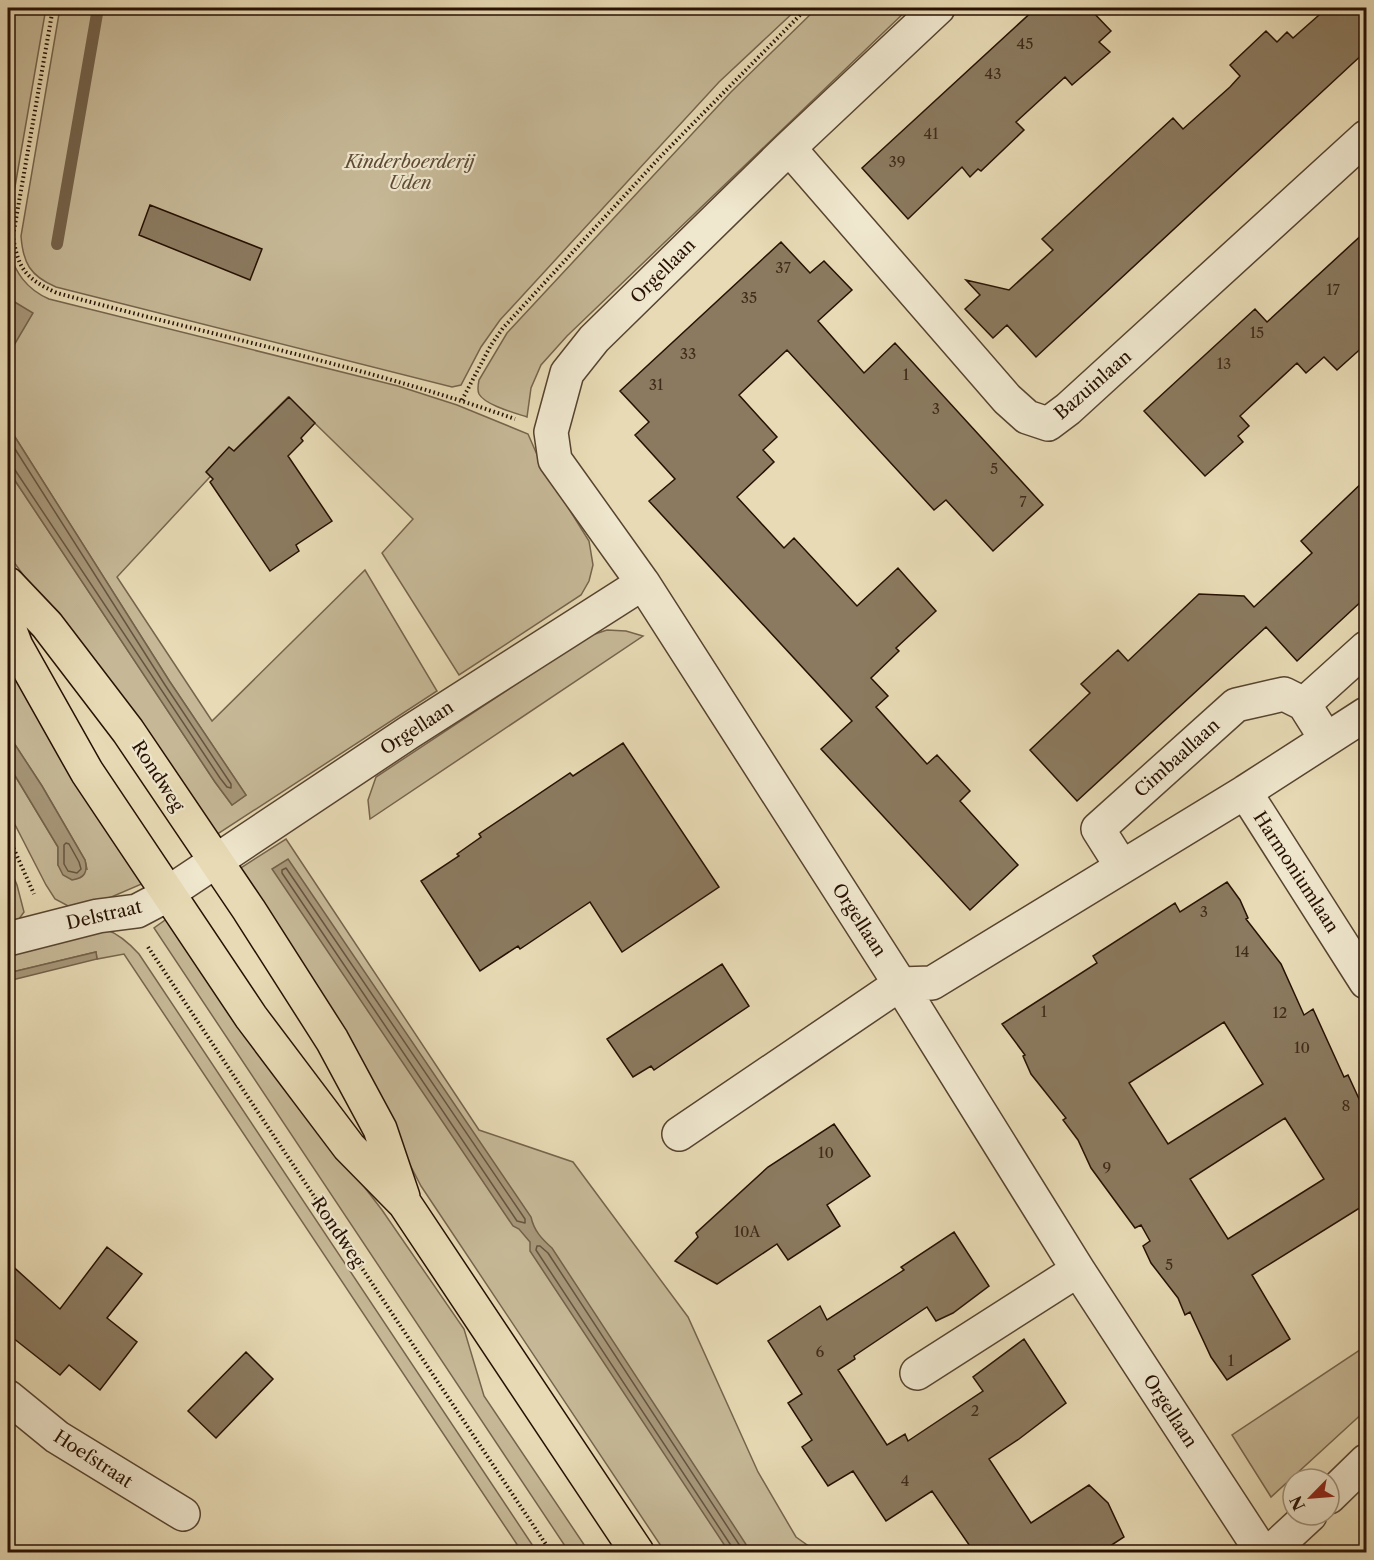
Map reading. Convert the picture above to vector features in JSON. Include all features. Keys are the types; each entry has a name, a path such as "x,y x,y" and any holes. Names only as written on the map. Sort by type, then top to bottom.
{"main road":[{"name":"Rondweg","path":"8,584 47,625 128,731 251,1017 349,1147 405,1204 637,1552"},
{"name":"Rondweg","path":"8,625 16,646 87,772 192,878 249,910 332,1040 380,1129 405,1204"}],"street":[{"name":"Orgellaan","path":"938,8 789,148 594,339 567,373 551,432 555,460 643,583 900,984 1078,1270 1262,1552"},
{"name":"Bazuinlaan","path":"789,148 1006,399 1027,417 1048,424 1068,409 1366,137"},
{"name":"Orgellaan","path":"192,878 408,733 643,583"},
{"path":"1326,740 1304,704 1366,648"},
{"name":"Cimbaallaan","path":"1122,867 1098,829 1114,813 1236,705 1284,694 1304,704"},
{"path":"679,1134 900,984 932,983 1245,792 1366,714"},
{"name":"Harmoniumlaan","path":"1245,792 1366,982"},
{"name":"Delstraat","path":"8,939 98,916 137,911 192,878"},
{"path":"917,1373 1078,1270"},
{"name":"Hoefstraat","path":"8,1397 57,1437 183,1514"},
{"path":"1341,1485 1366,1461"},
{"path":"1270,1552 1297,1527"}],"path":[{"path":"53,8 13,236 16,256 30,279 57,293 364,371 462,400 551,432"},
{"path":"462,400 491,345 503,328 661,156 807,8"},
{"path":"8,836 49,928"},
{"name":"Rondweg","path":"123,914 155,956 551,1552"}],"green space":[{"path":"12,8 46,8 8,227 8,16"},
{"name":"Kinderboerderij Uden","path":"60,8 798,8 719,82 500,320 481,347 461,385 452,387 56,287 34,273 26,261 21,236"},
{"path":"817,8 909,8 567,336 541,365 531,388 527,417 501,408 482,398 478,391 479,380 507,333 731,92"},
{"path":"8,249 22,279 49,299 398,386 457,405 528,434 542,466 589,541 593,565 589,581 581,595 459,675 382,553 413,519 288,397 234,451 117,577 212,721 365,570 437,691 213,837 8,554 8,470 215,782 232,805 246,795 170,682 8,426 8,351 13,301 8,310"},
{"path":"607,630 626,631 643,636 370,819 368,800 376,777 589,636"},
{"path":"8,659 144,883 109,898 70,907 55,899 46,885 8,811 8,764 58,847 58,865 87,869 85,860 42,786 8,734"},
{"path":"286,839 479,1130 573,1162 688,1317 758,1472 796,1537 817,1552 665,1552 421,1186 348,1045 236,871"},
{"path":"8,864 17,885 24,912 19,919 8,925 9,898"},
{"path":"168,918 244,1030 382,1210 464,1329 484,1396 589,1552 569,1552 154,928"},
{"path":"105,929 124,939 139,954 537,1552 522,1552 124,954 97,959 96,952 8,973 8,951"},
{"path":"1366,1346 1366,1410 1304,1467 1281,1467 1281,1488 1271,1497 1232,1435"}],"water":[{"path":"13,301 33,313 10,352 8,351 8,310"},
{"path":"8,426 170,682 246,795 232,805 8,470"},
{"path":"8,734 42,786 85,860 86,871 80,878 72,880 63,875 58,865 58,847 8,764"},
{"path":"288,859 531,1217 539,1234 552,1248 751,1552 729,1552 530,1251 530,1242 519,1229 513,1226 272,869"},
{"path":"96,952 97,959 8,981 8,973"}],"building":[{"path":"1036,8 1089,8 1111,31 1099,42 1110,52 1072,85 1065,77 1016,122 1024,130 981,171 978,169 970,177 962,167 908,219 862,168"},
{"path":"1327,8 1366,8 1366,51 1036,357 1007,325 993,338 965,309 980,295 966,280 1009,290 1053,250 1042,239 1173,118 1183,129 1230,87 1240,76 1230,65 1266,31 1277,42 1287,32 1293,38"},
{"path":"150,205 262,249 250,280 139,235"},
{"path":"1366,231 1366,344 1337,370 1324,357 1306,373 1297,363 1240,416 1249,426 1238,436 1243,442 1205,476 1144,411 1255,309 1267,322"},
{"path":"781,242 810,273 824,261 852,290 818,321 864,373 895,343 1043,505 993,551 946,500 934,510 787,350 739,395 777,437 763,450 774,462 737,497 784,548 794,538 857,606 898,568 936,611 896,648 899,651 871,678 888,696 876,707 927,764 937,755 970,791 960,801 1018,865 970,910 821,749 852,721 649,501 675,479 635,435 649,422 620,391"},
{"path":"289,397 315,423 301,438 303,441 288,456 332,521 296,545 299,551 270,571 210,482 213,479 206,472 229,447 234,451"},
{"path":"1366,479 1366,597 1297,661 1266,627 1077,801 1030,750 1090,693 1081,684 1118,650 1128,661 1199,594 1244,596 1254,607 1312,553 1301,541"},
{"path":"623,743 719,887 622,952 590,902 520,949 518,946 480,971 421,881 459,856 457,854 481,837 479,834 570,773 573,776"},
{"path":"1227,882 1240,900 1248,918 1246,919 1281,964 1304,1015 1313,1009 1344,1077 1348,1075 1366,1114 1366,1204 1252,1275 1290,1339 1227,1380 1211,1357 1190,1312 1185,1315 1178,1298 1151,1263 1143,1246 1150,1241 1141,1225 1135,1228 1091,1168 1078,1140 1063,1120 1066,1118 1031,1074 1023,1056 1025,1055 1002,1024 1097,963 1093,956 1175,903 1180,912","holes":["1224,1022 1263,1084 1168,1144 1129,1083","1285,1118 1324,1179 1228,1239 1190,1179"]},
{"path":"722,964 749,1006 654,1070 651,1066 633,1077 607,1039"},
{"path":"834,1124 870,1176 827,1205 840,1226 788,1260 777,1244 717,1284 675,1261 698,1237 696,1233 768,1167"},
{"path":"954,1232 989,1286 953,1313 936,1321 927,1307 854,1356 855,1359 838,1370 887,1445 905,1434 908,1441 983,1391 973,1377 1024,1339 1066,1403 989,1459 1031,1523 1089,1485 1108,1503 1124,1537 1101,1552 974,1552 932,1491 886,1521 853,1471 828,1486 802,1447 812,1440 788,1403 802,1394 768,1341 820,1306 827,1320 904,1270 901,1267"},
{"path":"107,1247 142,1274 107,1318 137,1342 100,1390 69,1365 60,1375 8,1334 8,1262 60,1309"},
{"path":"246,1352 273,1379 216,1438 188,1411"}],"waterway":[{"path":"57,244 98,8"}]}
